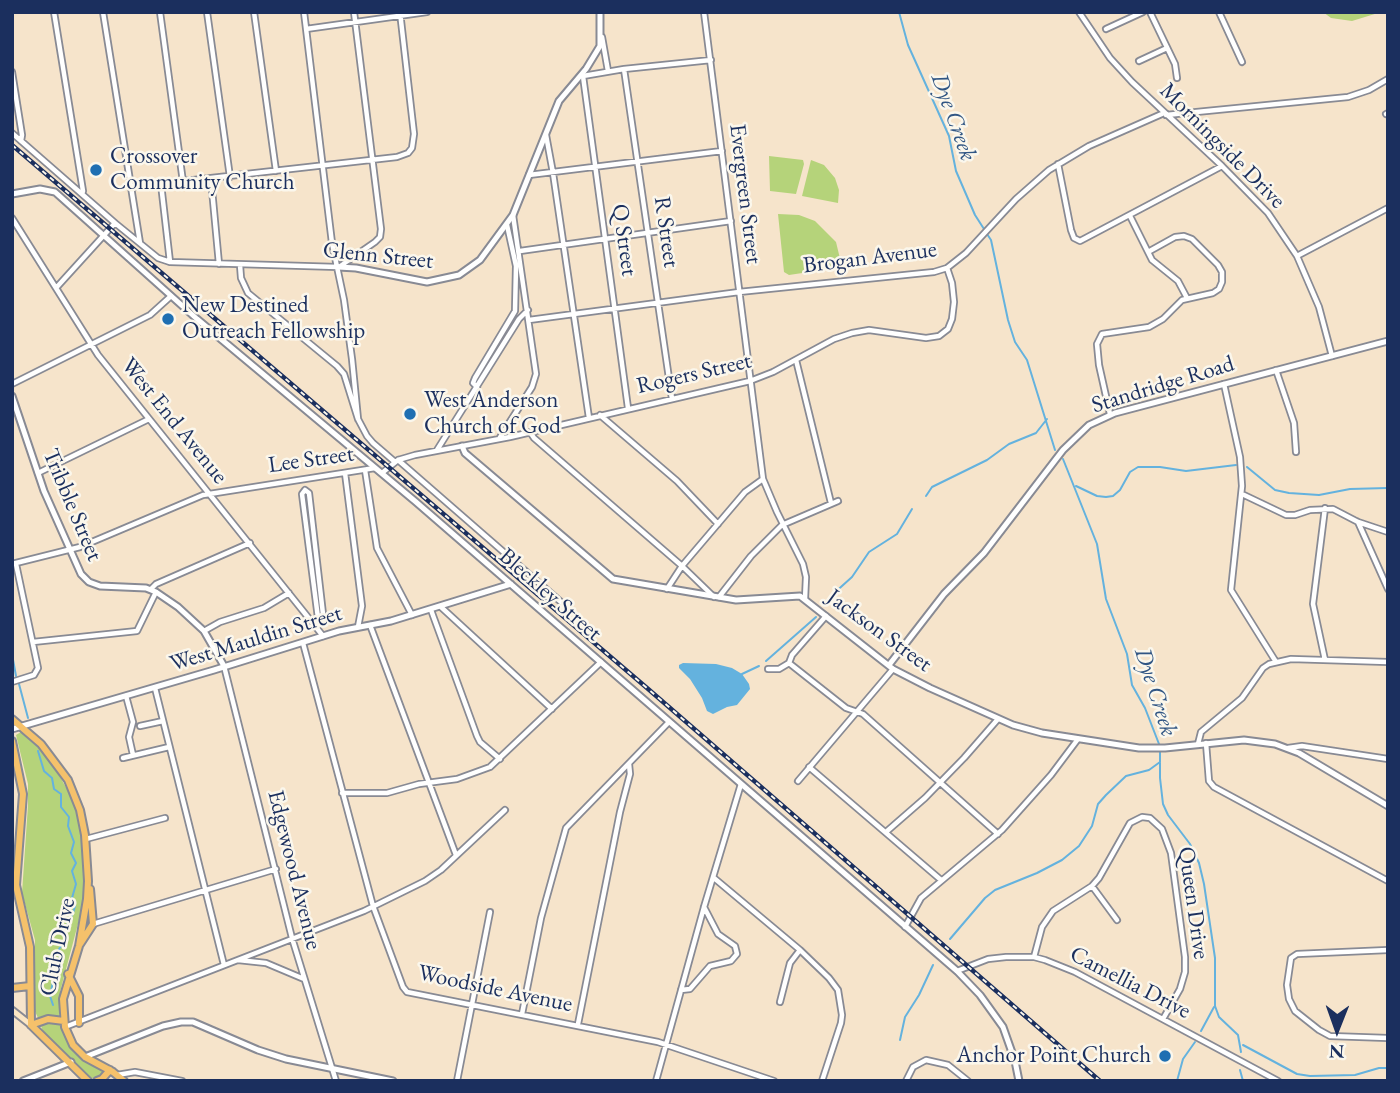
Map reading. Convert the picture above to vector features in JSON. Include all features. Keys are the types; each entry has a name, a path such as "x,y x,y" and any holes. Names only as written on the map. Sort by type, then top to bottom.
{"main road":[{"name":"Club Drive","path":"12,719 50,755 68,780 80,810 86,839 88,881 79,946 68,974 63,999 64,1024"},
{"path":"12,741 23,794 16,885 30,947 31,1025"},
{"path":"79,946 93,924 93,901 88,881"},
{"path":"68,974 79,996 79,1023"},
{"path":"12,988 30,986"},
{"path":"12,1010 71,1062 88,1081"},
{"path":"31,1025 48,1019 64,1024 73,1045 85,1057 124,1081"},
{"path":"97,1081 110,1070"}],"street":[{"path":"54,12 82,194"},
{"path":"103,12 140,243"},
{"path":"159,12 183,182"},
{"path":"207,12 230,177"},
{"path":"254,12 276,171"},
{"path":"304,12 332,243 339,267 358,419"},
{"path":"339,267 380,237 381,222 354,12"},
{"path":"306,29 427,12"},
{"path":"600,12 608,71"},
{"name":"Evergreen Street","path":"704,12 763,479 782,525 803,564 806,578 805,599"},
{"name":"Morningside Drive","path":"1079,12 1110,58 1268,213 1297,256 1319,307 1332,356"},
{"path":"1106,29 1143,12"},
{"path":"1150,12 1175,64 1177,78"},
{"path":"1219,12 1242,62"},
{"path":"131,187 397,157 411,150 414,134 401,14"},
{"name":"Glenn Street","path":"12,133 158,258 170,262 356,268 427,282 449,279 480,260 507,225 559,101 594,57 602,36"},
{"path":"1139,61 1167,48"},
{"path":"581,76 710,60"},
{"name":"R Street","path":"624,69 672,399"},
{"path":"12,72 23,135 21,141"},
{"name":"Q Street","path":"581,76 628,408"},
{"name":"Brogan Avenue","path":"529,320 739,292 934,272 947,268 966,253 1016,199 1058,164 1088,146 1165,114 1348,97 1369,90 1388,79"},
{"path":"545,132 589,418"},
{"path":"529,175 722,151"},
{"path":"1058,164 1071,230 1074,238 1080,241 1222,166"},
{"path":"211,179 219,264"},
{"path":"161,184 170,262"},
{"name":"Bleckley Street","path":"12,194 40,189 55,192 171,296 376,467 957,971 981,995 1003,1027 1015,1060 1019,1081"},
{"path":"1297,256 1388,208"},
{"path":"499,439 535,380 536,364 513,215"},
{"path":"1130,216 1157,265 1178,281 1187,298"},
{"name":"West End Avenue","path":"12,218 90,344 323,636"},
{"path":"520,251 731,221"},
{"path":"56,288 115,223"},
{"path":"477,387 475,378 515,312 516,266 507,225"},
{"path":"1110,414 1099,366 1099,338 1107,332 1149,327 1187,298 1213,293 1219,289 1222,272 1192,239 1175,237 1148,252"},
{"path":"240,265 241,278 248,292 270,313 330,359 344,374 358,419 373,443 561,602"},
{"name":"Rogers Street","path":"382,473 396,461 437,450 499,439 750,381 834,339 869,330 926,338 939,337 948,329 953,311 952,283 947,268"},
{"path":"12,384 150,315 171,296"},
{"path":"437,450 528,310"},
{"name":"Standridge Road","path":"891,667 944,594 984,553 1076,435 1089,425 1110,414 1388,341"},
{"path":"796,360 831,503"},
{"path":"1276,370 1294,423 1296,452"},
{"path":"1224,384 1240,457 1242,494 1231,590 1276,662"},
{"name":"Tribble Street","path":"12,396 38,473 81,574 89,582 100,586 153,591"},
{"path":"600,415 677,481 718,524"},
{"path":"38,473 149,419"},
{"path":"530,432 716,598 751,556 782,525 838,500"},
{"name":"Jackson Street","path":"462,446 465,453 613,579 716,598 747,600 794,596 805,599 891,667 998,719 1029,730 1151,749 1244,740 1288,748 1388,806"},
{"name":"Lee Street","path":"14,564 69,550 210,493 376,467"},
{"path":"365,470 377,548 412,615"},
{"path":"345,473 362,606 358,627"},
{"path":"667,589 682,566 745,492 763,479"},
{"path":"317,628 318,618 302,494 305,490 309,493 323,614 318,618"},
{"path":"1242,494 1286,515 1325,508 1334,509 1358,522 1388,532"},
{"path":"1325,508 1313,604 1325,660"},
{"path":"1358,522 1388,589"},
{"path":"33,642 137,631 156,584 250,543"},
{"path":"12,682 37,672 33,642 14,564"},
{"name":"West Mauldin Street","path":"12,729 323,636 431,610 511,584"},
{"path":"153,591 178,607 204,631 224,666"},
{"path":"204,631 220,622 264,608 289,593"},
{"path":"441,607 552,709"},
{"path":"431,610 477,736 480,742 500,759"},
{"path":"768,669 779,669 789,663 792,655 826,616"},
{"path":"370,625 456,855"},
{"path":"303,643 373,906"},
{"path":"1198,744 1201,732 1241,698 1263,668 1276,662 1291,659 1388,663"},
{"path":"342,793 387,793 473,775 490,767 601,662"},
{"path":"789,663 846,708 857,710 998,834"},
{"name":"Edgewood Avenue","path":"224,666 292,938 336,1081"},
{"path":"798,781 891,667"},
{"path":"155,688 224,965"},
{"path":"126,696 133,722 129,737 133,755"},
{"path":"886,832 941,782 998,719"},
{"path":"141,726 163,721"},
{"path":"522,1014 541,918 566,828 669,722"},
{"path":"905,927 921,898 998,834 1051,775 1078,739"},
{"path":"1206,743 1209,781 1214,787 1388,881"},
{"path":"1288,748 1302,746 1388,759"},
{"path":"123,758 169,747"},
{"path":"578,1024 630,774 629,763"},
{"path":"809,767 941,881"},
{"path":"656,1081 741,784"},
{"path":"64,1024 79,1023 373,906 435,875 505,810"},
{"name":"Queen Drive","path":"1034,957 1042,927 1053,911 1092,886 1105,870 1129,823 1142,817 1150,818 1161,829 1171,852 1185,957 1185,972 1180,989 1163,1019"},
{"path":"86,839 165,818"},
{"path":"12,833 20,832"},
{"path":"93,924 276,869"},
{"path":"714,878 800,950 838,990 841,1023 822,1081"},
{"path":"1092,886 1117,920"},
{"name":"Woodside Avenue","path":"373,906 407,992 578,1024 666,1045 774,1081"},
{"path":"681,990 690,989 710,966 732,961 737,954 735,946 718,934 704,907"},
{"path":"457,1081 490,912"},
{"path":"780,1002 790,963 800,950"},
{"path":"1388,950 1297,954 1291,958 1287,985 1289,999 1295,1011 1319,1030 1330,1035 1388,1038"},
{"name":"Camellia Drive","path":"957,971 988,959 1034,957 1075,972 1278,1081"},
{"path":"237,960 266,963 304,979"},
{"path":"85,1057 163,1026 193,1022 258,1050 333,1070 393,1081"},
{"path":"906,1081 914,1067 926,1060 948,1065 962,1079 968,1081"},
{"path":"23,1081 71,1062"},
{"path":"117,1075 135,1072 182,1081"}],"green space":[{"path":"1323,12 1378,13 1352,21 1331,18"},
{"path":"769,156 803,160 796,194 770,191"},
{"path":"811,160 824,165 835,178 839,190 838,203 802,196"},
{"path":"778,214 799,215 815,221 836,242 842,267 789,275 784,272"},
{"path":"21,732 42,751 58,773 75,804 83,839 84,901 60,992 59,1018 38,1018 34,1009 35,940 22,893 28,784 16,735"},
{"path":"48,1022 61,1025 72,1048 84,1060 105,1071 102,1075 90,1079 44,1034 41,1026"}],"water":[{"path":"683,663 716,664 732,668 742,674 750,689 737,705 713,714 707,711 690,679 679,668"}],"waterway":[{"name":"Dye Creek","path":"899,12 908,45 949,136 956,171 984,229"},
{"name":"Dye Creek","path":"987,234 991,240 1008,320 1015,342 1027,360 1055,450"},
{"path":"926,496 932,487 987,460 1009,444 1036,433 1047,419"},
{"name":"Dye Creek","path":"1063,459 1097,544 1106,599 1127,654 1132,685 1145,708 1159,744"},
{"path":"1076,486 1097,496 1106,497 1113,496 1120,490 1130,472 1138,467 1186,471 1236,465"},
{"path":"1247,467 1275,490 1289,493 1319,495 1350,489 1388,488"},
{"path":"825,605 852,577 869,552 897,534 912,509"},
{"path":"766,661 816,617"},
{"path":"12,654 16,676"},
{"path":"742,674 759,666"},
{"path":"19,684 28,718"},
{"name":"Dye Creek","path":"1160,750 1163,804 1190,844 1199,863 1204,884 1215,958 1215,1006 1219,1017 1238,1035 1241,1052"},
{"path":"38,751 44,771 52,778 54,789 61,794 61,807 69,817 68,826 74,842 71,853 76,863 72,871 76,884 72,898 75,906 65,929 65,941 59,949 60,959 52,976 50,996 53,1005"},
{"path":"950,939 995,890 1062,860 1079,846 1092,826 1098,804 1106,795 1126,776 1149,770 1160,762"},
{"path":"900,1040 905,1017 933,965"},
{"path":"1201,1031 1214,1007"},
{"path":"1177,1081 1183,1059 1195,1042"},
{"path":"1243,1045 1297,1074 1355,1075 1388,1068"},
{"name":"Dye Creek","path":"1240,1070 1243,1081"}],"railway":[{"path":"12,145 647,688 1100,1081"}],"place":[{"name":"Crossover Community Church","path":"96,170"},
{"name":"New Destined Outreach Fellowship","path":"168,319"},
{"name":"West Anderson Church of God","path":"410,414"},
{"name":"Anchor Point Church","path":"1165,1056"}]}
